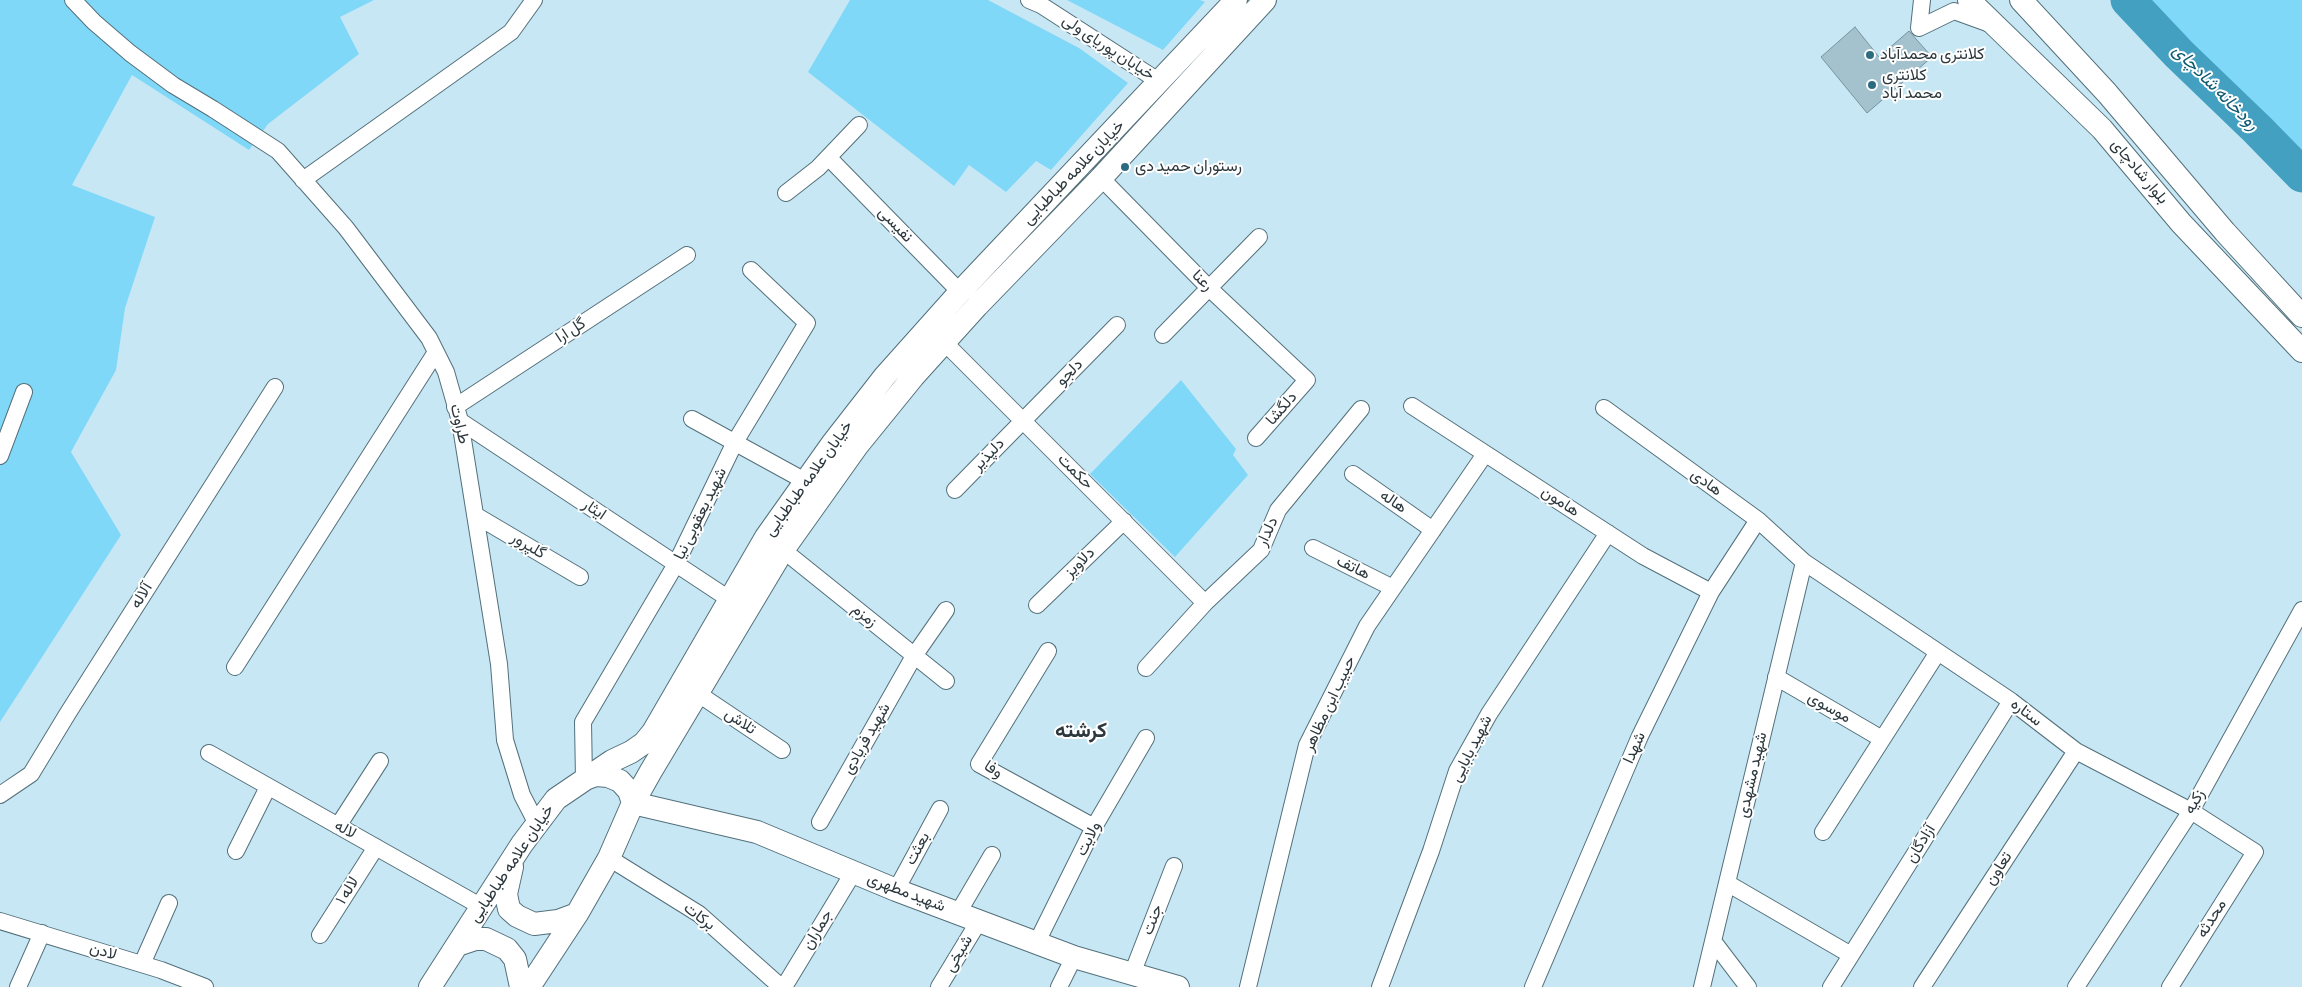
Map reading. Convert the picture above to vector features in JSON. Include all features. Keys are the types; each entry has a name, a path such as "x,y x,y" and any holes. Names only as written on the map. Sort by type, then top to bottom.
{"street":[{"name":"طراوت","path":"73,0 94,22 130,53 173,85 213,108 278,152 351,236 424,331 436,352 446,372 458,414 499,664 505,740 522,795 537,824"},
{"path":"303,180 511,32 534,0"},
{"name":"خیابان پوریای ولی","path":"1029,0 1041,5 1160,82"},
{"name":"خیابان علامه طباطبایی","path":"430,987 515,854 556,799 612,761 631,752 644,743 653,732 738,605 775,544 885,376 936,334 969,299 1085,162 1236,0"},
{"name":"خیابان علامه طباطبایی","path":"969,299 1101,178 1265,0"},
{"path":"1922,0 1919,28 1954,11 1996,27"},
{"name":"بلوار شادچای","path":"1969,0 2102,129 2181,223 2302,351"},
{"name":"بلوار شادچای","path":"2021,0 2107,94 2225,232 2302,316"},
{"path":"786,193 829,158 859,125"},
{"name":"نفیسی","path":"829,158 969,299"},
{"path":"1085,162 1101,178"},
{"name":"رعنا","path":"1101,178 1210,289 1307,380"},
{"path":"1163,336 1260,237"},
{"name":"گل ارا","path":"458,414 687,256"},
{"name":"شهید یعقوبی نیا","path":"584,779 583,722 676,564 735,442 807,323 750,270"},
{"name":"دلجو","path":"1023,420 1116,325"},
{"name":"حکمت","path":"936,334 1206,603"},
{"path":"235,667 436,352"},
{"name":"دلگشا","path":"1256,438 1307,380"},
{"name":"آلاله","path":"0,796 31,774 275,387"},
{"path":"0,456 24,392"},
{"name":"هامون","path":"1412,406 1643,556 1711,592"},
{"name":"هادی","path":"1604,408 1758,520 1804,562"},
{"name":"دلدار","path":"1146,668 1206,603 1260,550 1278,510 1360,409"},
{"name":"ایثار","path":"458,414 738,605"},
{"path":"692,419 814,487"},
{"name":"دلپذیر","path":"956,490 1023,420"},
{"name":"حبیب ابن مظاهر","path":"1248,987 1307,745 1367,626 1485,454"},
{"name":"هاله","path":"1352,474 1433,530"},
{"name":"گلپرور","path":"475,515 580,577"},
{"name":"شهدا","path":"1533,987 1640,736 1711,592 1758,520"},
{"name":"دلاویز","path":"1037,605 1124,521"},
{"name":"شهید بابایی","path":"1380,987 1431,850 1457,771 1489,714 1608,533"},
{"name":"زمزم","path":"775,544 946,681"},
{"name":"هاتف","path":"1313,548 1393,588"},
{"name":"ستاره","path":"1804,562 2011,701 2076,751 2191,811 2255,852"},
{"name":"شهید مشهدی","path":"1702,987 1804,562"},
{"name":"خیابان علامه طباطبایی","path":"529,987 577,914 609,858 633,803 697,693 738,605"},
{"name":"شهید فریادی","path":"820,822 914,656 946,610"},
{"name":"زکیه","path":"2076,987 2191,811 2302,610"},
{"name":"وفا","path":"1048,651 979,764 1094,827"},
{"path":"1823,832 1938,652"},
{"name":"موسوی","path":"1776,677 1882,739"},
{"name":"تلاش","path":"697,693 782,750"},
{"name":"آزادگان","path":"1831,987 2011,701"},
{"name":"ولایت","path":"1037,942 1094,827 1146,738"},
{"name":"تعاون","path":"1922,987 2076,751"},
{"name":"لاله","path":"209,753 482,907"},
{"path":"338,826 380,761"},
{"path":"584,779 596,775 614,778 629,791 633,803"},
{"path":"236,851 268,787"},
{"name":"شهید مطهری","path":"633,803 757,832 853,873 968,917 1074,956 1166,985"},
{"name":"بعثت","path":"896,890 940,808"},
{"name":"لاله ۱","path":"320,935 376,847"},
{"name":"محدثه","path":"2170,987 2255,852"},
{"path":"515,854 506,894 509,909 516,916 534,924 558,921 577,914"},
{"name":"شیخی","path":"939,987 992,855"},
{"name":"برکات","path":"609,858 699,914 782,987"},
{"name":"جنت","path":"1132,974 1174,866"},
{"name":"جماران","path":"782,987 853,873"},
{"path":"1727,883 1851,955"},
{"path":"142,964 169,903"},
{"name":"لادن","path":"0,921 142,964 205,987"},
{"path":"18,987 42,934"},
{"path":"457,945 475,939 486,939 507,949 515,959 521,987"},
{"path":"1713,940 1748,987"},
{"path":"1059,987 1074,956"}],"shaded area":[{"path":"0,0 374,0 340,17 359,54 268,124 249,150 132,75 72,185 155,217 125,308 116,370 71,452 121,535 0,722"},
{"path":"850,0 988,0 1079,48 1128,83 1051,170 1036,161 1006,192 969,165 954,186 808,72"},
{"path":"1067,0 1200,0 1205,2 1163,50"},
{"path":"2151,0 2302,0 2302,158 2193,48"},
{"path":"1181,380 1236,449 1233,455 1248,475 1175,557 1090,474"}],"building":[{"name":"کلانتری محمد آباد","path":"1855,27 1879,57 1909,31 1932,57 1867,113 1821,57"}],"waterway":[{"name":"رودخانه شادچای","path":"2128,0 2179,54 2302,175"}],"place":[{"name":"کلانتری محمدآباد","path":"1870,55"},
{"name":"کلانتری محمد آباد","path":"1872,85"},
{"name":"رستوران حمید دی","path":"1125,167"}],"district":[{"name":"کرشته","path":"1081,732"}]}
